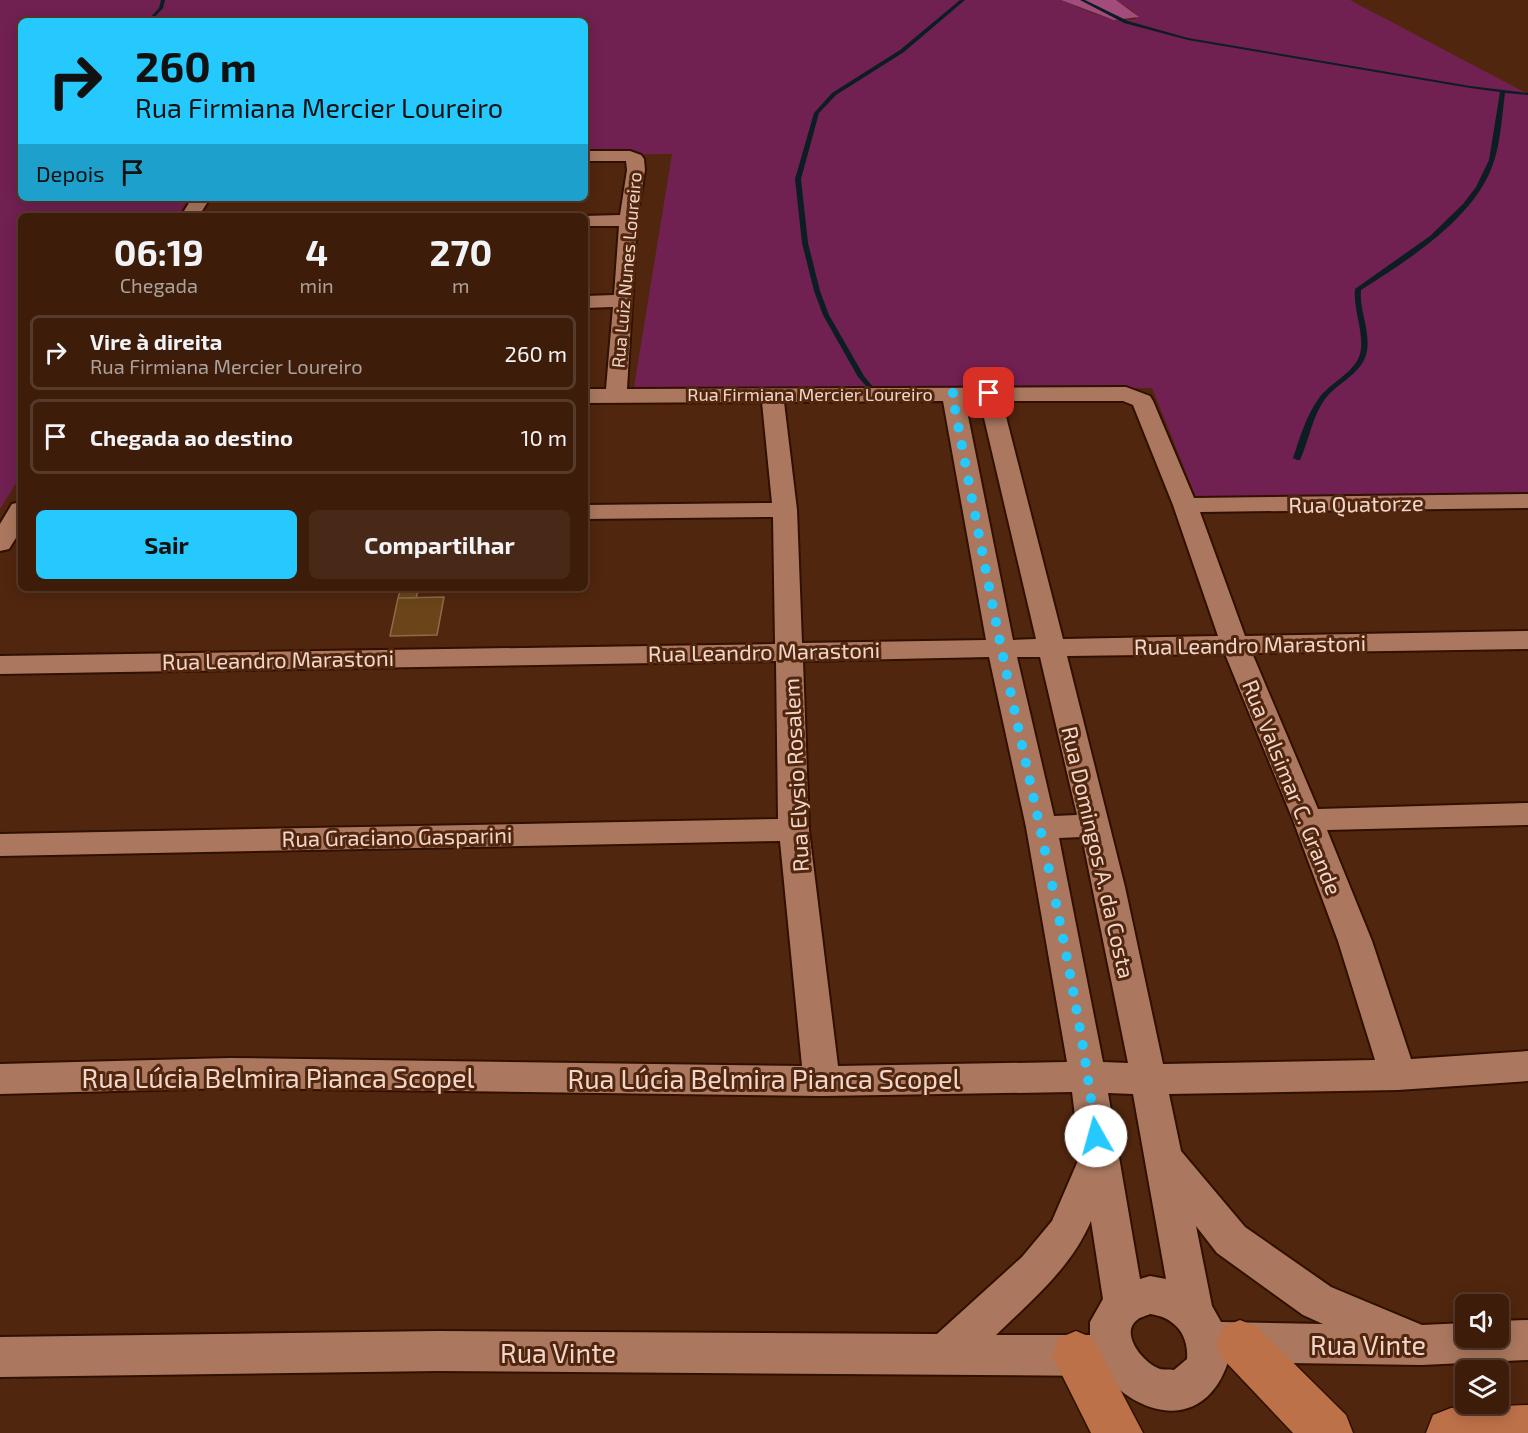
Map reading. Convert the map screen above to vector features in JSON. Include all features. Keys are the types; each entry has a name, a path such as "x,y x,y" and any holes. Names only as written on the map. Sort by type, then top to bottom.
{"main road":[{"path":"1214,1333 1328,1433"},
{"path":"1096,1356 1118,1433"},
{"path":"1451,1433 1528,1430"}],"street":[{"name":"Rua Luiz Nunes Loureiro","path":"588,156 630,156 635,159 636,170 628,220 616,395"},
{"path":"588,221 628,220"},
{"path":"588,302 624,301"},
{"path":"952,393 1001,648 1041,826 1088,1077 1124,1304"},
{"name":"Rua Domingos A. da Costa","path":"989,393 1014,507 1095,826 1150,1079 1163,1157 1214,1333"},
{"name":"Rua Firmiana Mercier Loureiro","path":"588,396 1126,394 1142,401"},
{"name":"Rua Elysio Rosalem","path":"772,396 785,510 794,830 822,1081"},
{"name":"Rua Valsimar C. Grande","path":"1142,401 1185,505 1234,643 1308,820 1355,941 1398,1074"},
{"name":"Rua Quatorze","path":"1185,505 1528,501"},
{"path":"974,505 1014,507"},
{"path":"588,512 785,510"},
{"path":"0,544 18,516"},
{"name":"Rua Leandro Marastoni","path":"0,665 1234,643 1528,640"},
{"path":"1308,820 1528,814"},
{"path":"1041,826 1095,826"},
{"name":"Rua Graciano Gasparini","path":"0,845 794,830"},
{"name":"Rua Lúcia Belmira Pianca Scopel","path":"0,1079 230,1073 822,1081 1088,1077 1150,1079 1398,1074 1528,1066"},
{"path":"945,1355 1036,1270 1066,1233 1099,1156"},
{"path":"1163,1157 1232,1240 1317,1301 1422,1345"},
{"path":"1143,1296 1166,1297 1180,1304 1214,1333 1205,1370 1201,1376 1183,1388 1168,1390 1153,1388 1096,1356 1111,1341 1110,1326 1115,1314 1124,1304 1143,1296"},
{"name":"Rua Vinte","path":"1214,1333 1422,1345 1528,1340"},
{"name":"Rua Vinte","path":"0,1357 438,1351 1096,1356"}],"shaded area":[{"path":"0,0 1061,0 1098,15 1126,20 1136,19 1134,12 1116,0 1350,0 1528,94 1528,501 1199,505 1152,388 633,393 672,154 588,155 588,18 18,18 18,201 187,201 180,213 18,213 18,480 0,509"},
{"path":"1061,0 1116,0 1139,17 1114,20"}],"building":[{"path":"400,591 418,591 416,598 398,598"},
{"path":"444,597 437,635 390,636 398,598"}],"waterway":[{"path":"152,18 161,8 163,0"},
{"path":"870,387 861,377 826,315 817,291 805,243 798,179 817,113 834,94 902,51 963,0"},
{"path":"1082,0 1126,22 1188,39 1470,87 1528,94"},
{"path":"1297,458 1309,423 1322,398 1361,360 1364,339 1358,306 1358,289 1433,237 1450,222 1479,187 1492,160 1503,91"}],"route":[{"path":"989,393 952,393 1001,648 1041,826 1088,1077 1096,1136"}]}
